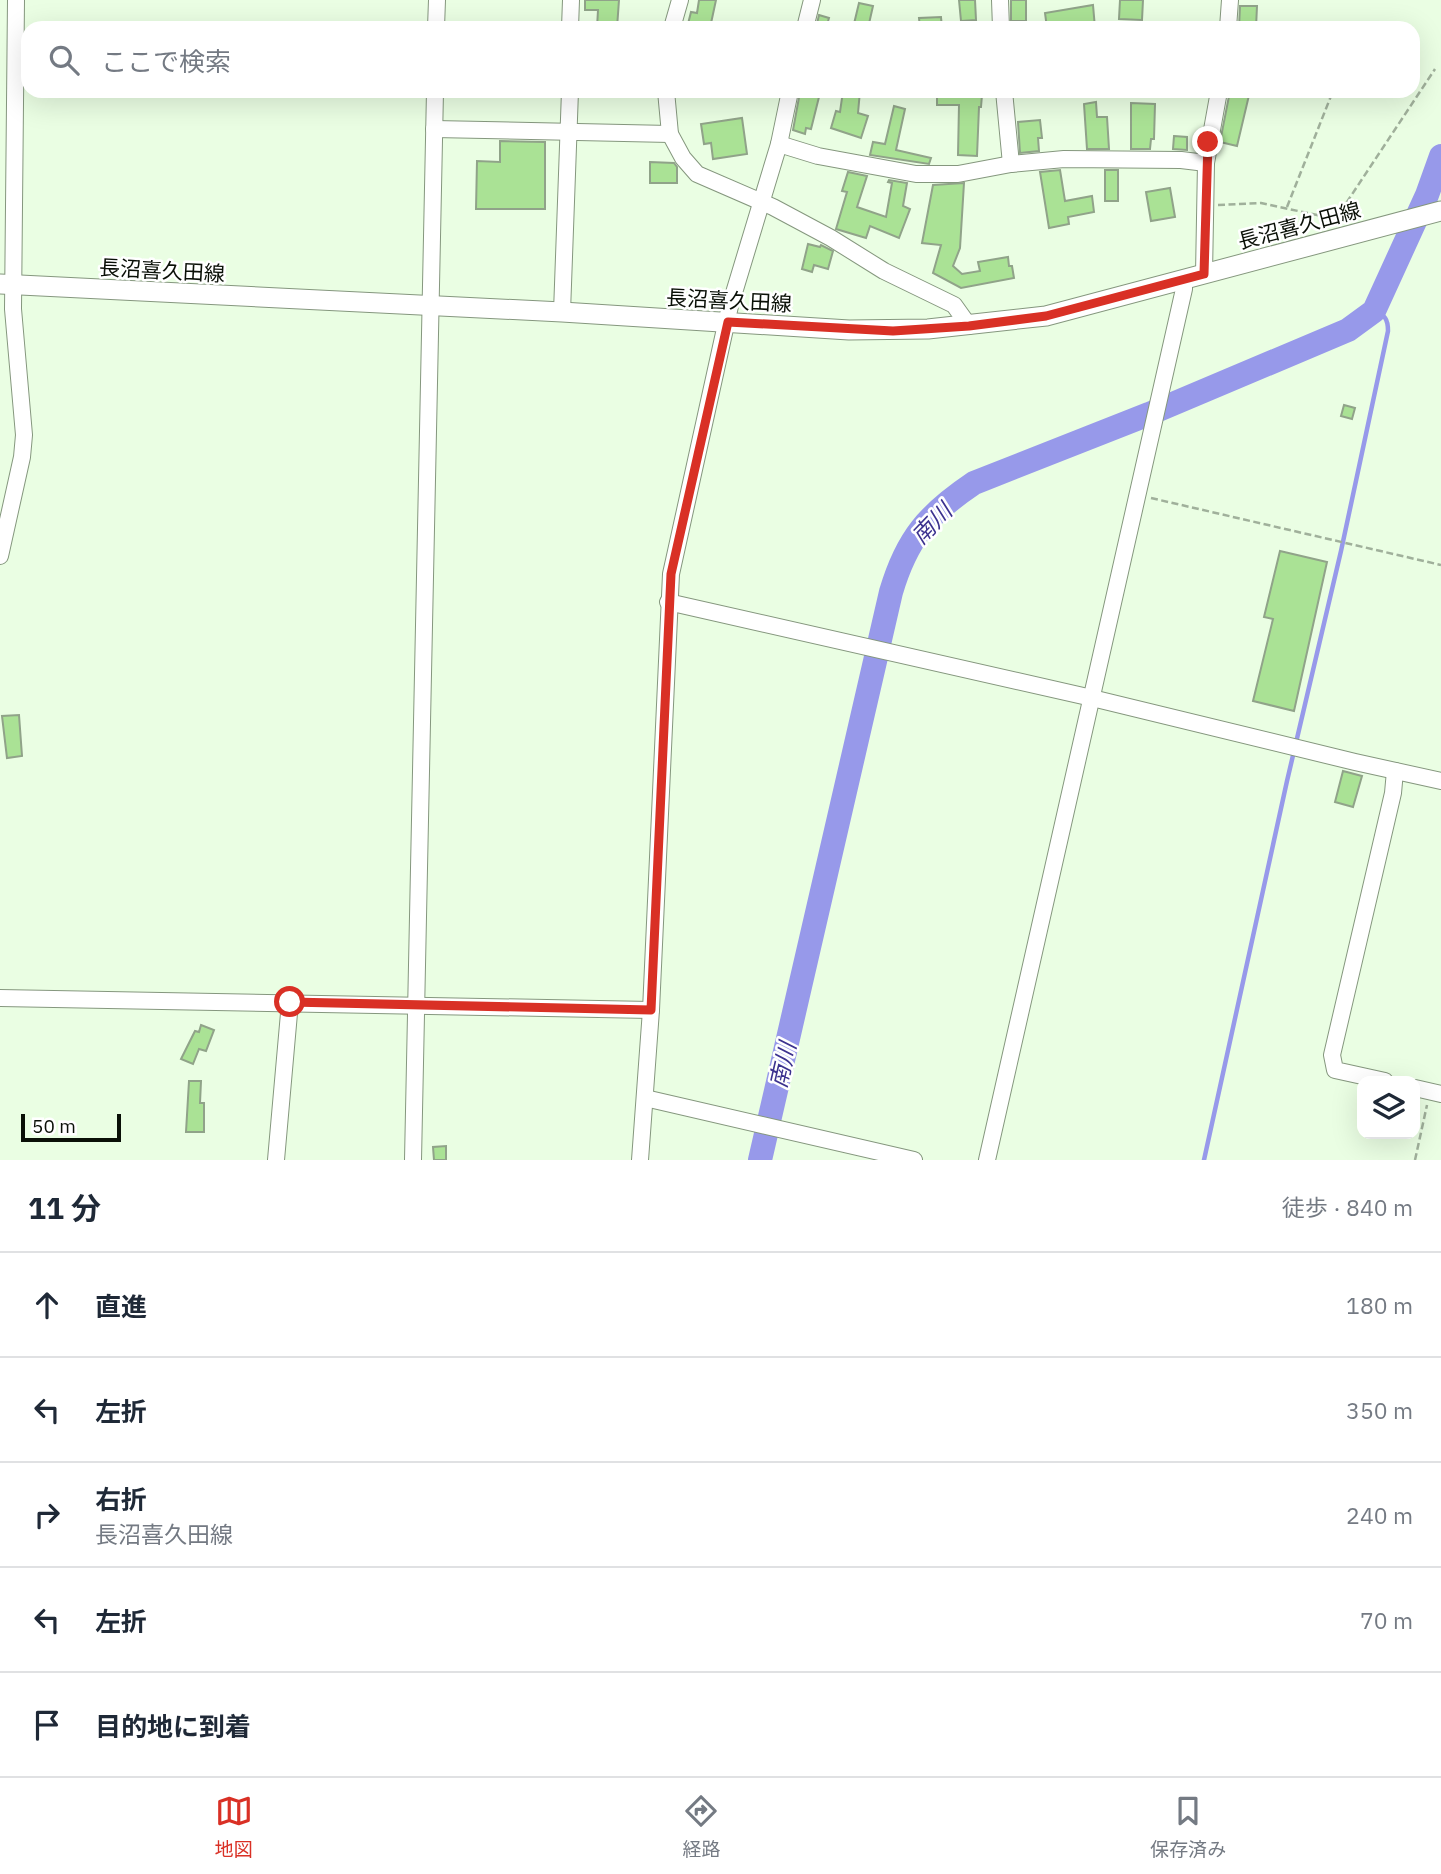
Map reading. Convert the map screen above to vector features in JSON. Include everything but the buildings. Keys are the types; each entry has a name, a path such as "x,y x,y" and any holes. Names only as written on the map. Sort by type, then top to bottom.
{"main road":[{"name":"長沼喜久田線","path":"6,285 871,330 969,326 1046,316 1441,211"}],"street":[{"path":"0,556 22,457 24,435 13,310 6,285 16,0"},
{"path":"436,21 437,0"},
{"path":"570,21 571,0"},
{"path":"674,21 680,0"},
{"path":"807,21 812,0"},
{"path":"1000,0 1001,21"},
{"path":"1228,21 1230,0"},
{"path":"413,1160 435,98"},
{"path":"562,312 570,98"},
{"path":"667,98 670,134 683,158 697,174 761,201 831,238 884,271 954,305 969,326"},
{"path":"640,1160 651,1010 668,601 674,554 730,306 779,144 789,98"},
{"path":"1005,98 1011,164"},
{"path":"1204,274 1206,163 1218,98"},
{"path":"434,129 670,134"},
{"path":"779,144 818,156 916,174 958,174 1011,164 1063,159 1181,160 1206,163"},
{"path":"987,1160 1156,419 1184,279"},
{"path":"668,601 1441,781"},
{"path":"1362,1076 1335,1070 1332,1055 1393,793 1395,771"},
{"path":"0,998 651,1010"},
{"path":"276,1160 290,1002"},
{"path":"645,1098 914,1160"}],"path":[{"path":"1420,92 1435,69"},
{"path":"1287,207 1330,98"},
{"path":"1205,206 1248,202 1287,207 1326,217 1339,214 1416,98"},
{"path":"1138,492 1149,498 1441,565"},
{"path":"1415,1160 1429,1091"}],"waterway":[{"name":"南川","path":"760,1160 891,592 912,542 932,517 974,483 1149,414 1348,330 1374,311 1427,195 1441,156"},
{"path":"1204,1160 1388,331 1385,318 1374,311"}],"route":[{"path":"290,1002 651,1010 671,574 728,322 893,331 969,326 1046,316 1204,274 1208,142"}]}
